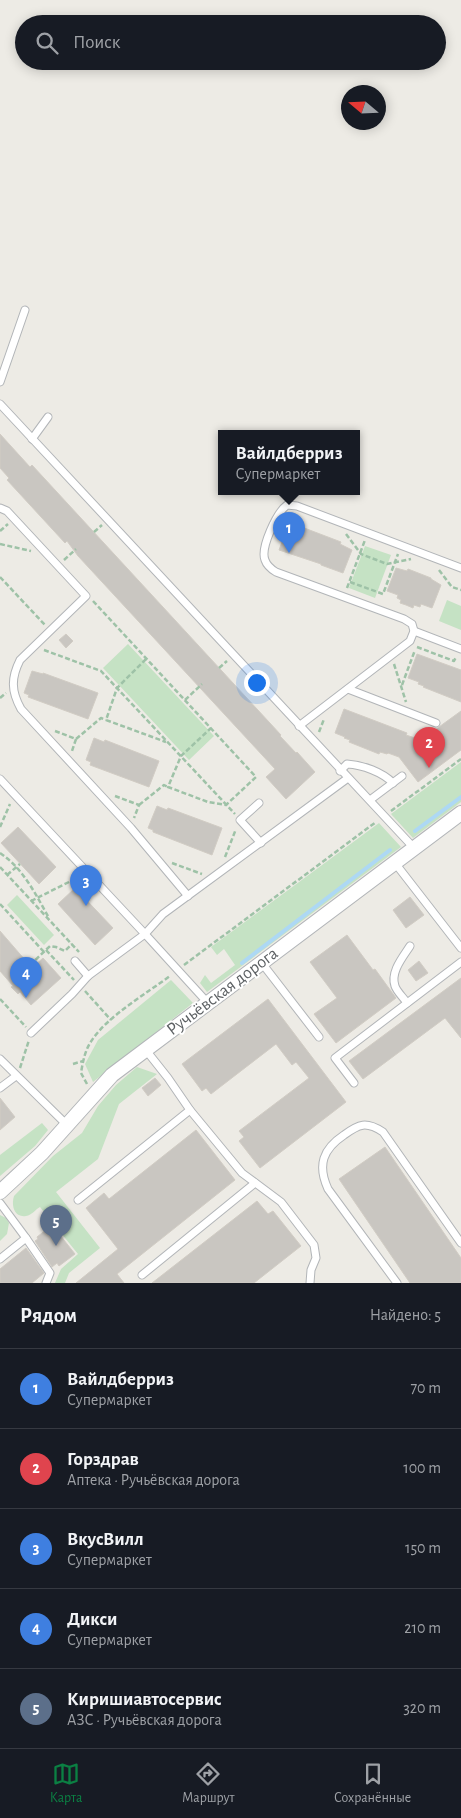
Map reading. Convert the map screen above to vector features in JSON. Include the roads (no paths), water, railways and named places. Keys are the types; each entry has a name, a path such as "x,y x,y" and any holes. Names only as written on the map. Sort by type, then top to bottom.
{"street":[{"name":"Ручьёвская дорога","path":"0,1194 42,1153 112,1075 461,813"}],"lane":[{"path":"0,382 25,310"},
{"path":"0,404 414,848"},
{"path":"32,439 48,417"},
{"path":"299,726 410,641 414,632 412,624 404,619 276,572 269,567 265,561 264,553 275,522 287,505 297,506 461,568"},
{"path":"0,508 6,511 86,596 20,660 14,674 12,686 15,699 188,896"},
{"path":"414,632 460,649"},
{"path":"348,689 436,723"},
{"path":"340,770 347,764 357,765 383,775 393,783"},
{"path":"370,800 402,776"},
{"path":"31,1033 88,976 145,934 163,914 348,778"},
{"path":"0,779 207,1002"},
{"path":"258,802 240,820 261,843"},
{"path":"395,863 461,948"},
{"path":"407,1003 395,987 394,978 397,966 410,946"},
{"path":"74,961 88,976"},
{"path":"261,962 318,1036"},
{"path":"354,1083 335,1058 461,962"},
{"path":"145,1049 190,1110 242,1173 281,1202 314,1244 316,1258 311,1270 310,1283"},
{"path":"0,1059 67,1124"},
{"path":"0,1088 16,1076"},
{"path":"78,1200 190,1110"},
{"path":"397,1283 328,1189 323,1177 325,1154 333,1143 356,1126 365,1124 374,1126 382,1132 461,1243"},
{"path":"142,1275 255,1183"},
{"path":"0,1194 26,1238 50,1273 46,1283"},
{"path":"0,1259 26,1238"}],"waterway":[{"path":"415,831 461,797"},
{"path":"242,963 390,850"}],"place":[{"name":"Вайлдберриз","path":"289,553"},
{"name":"Горздрав","path":"429,768"},
{"name":"ВкусВилл","path":"86,906"},
{"name":"Дикси","path":"26,998"},
{"name":"Киришиавтосервис","path":"56,1246"}]}
